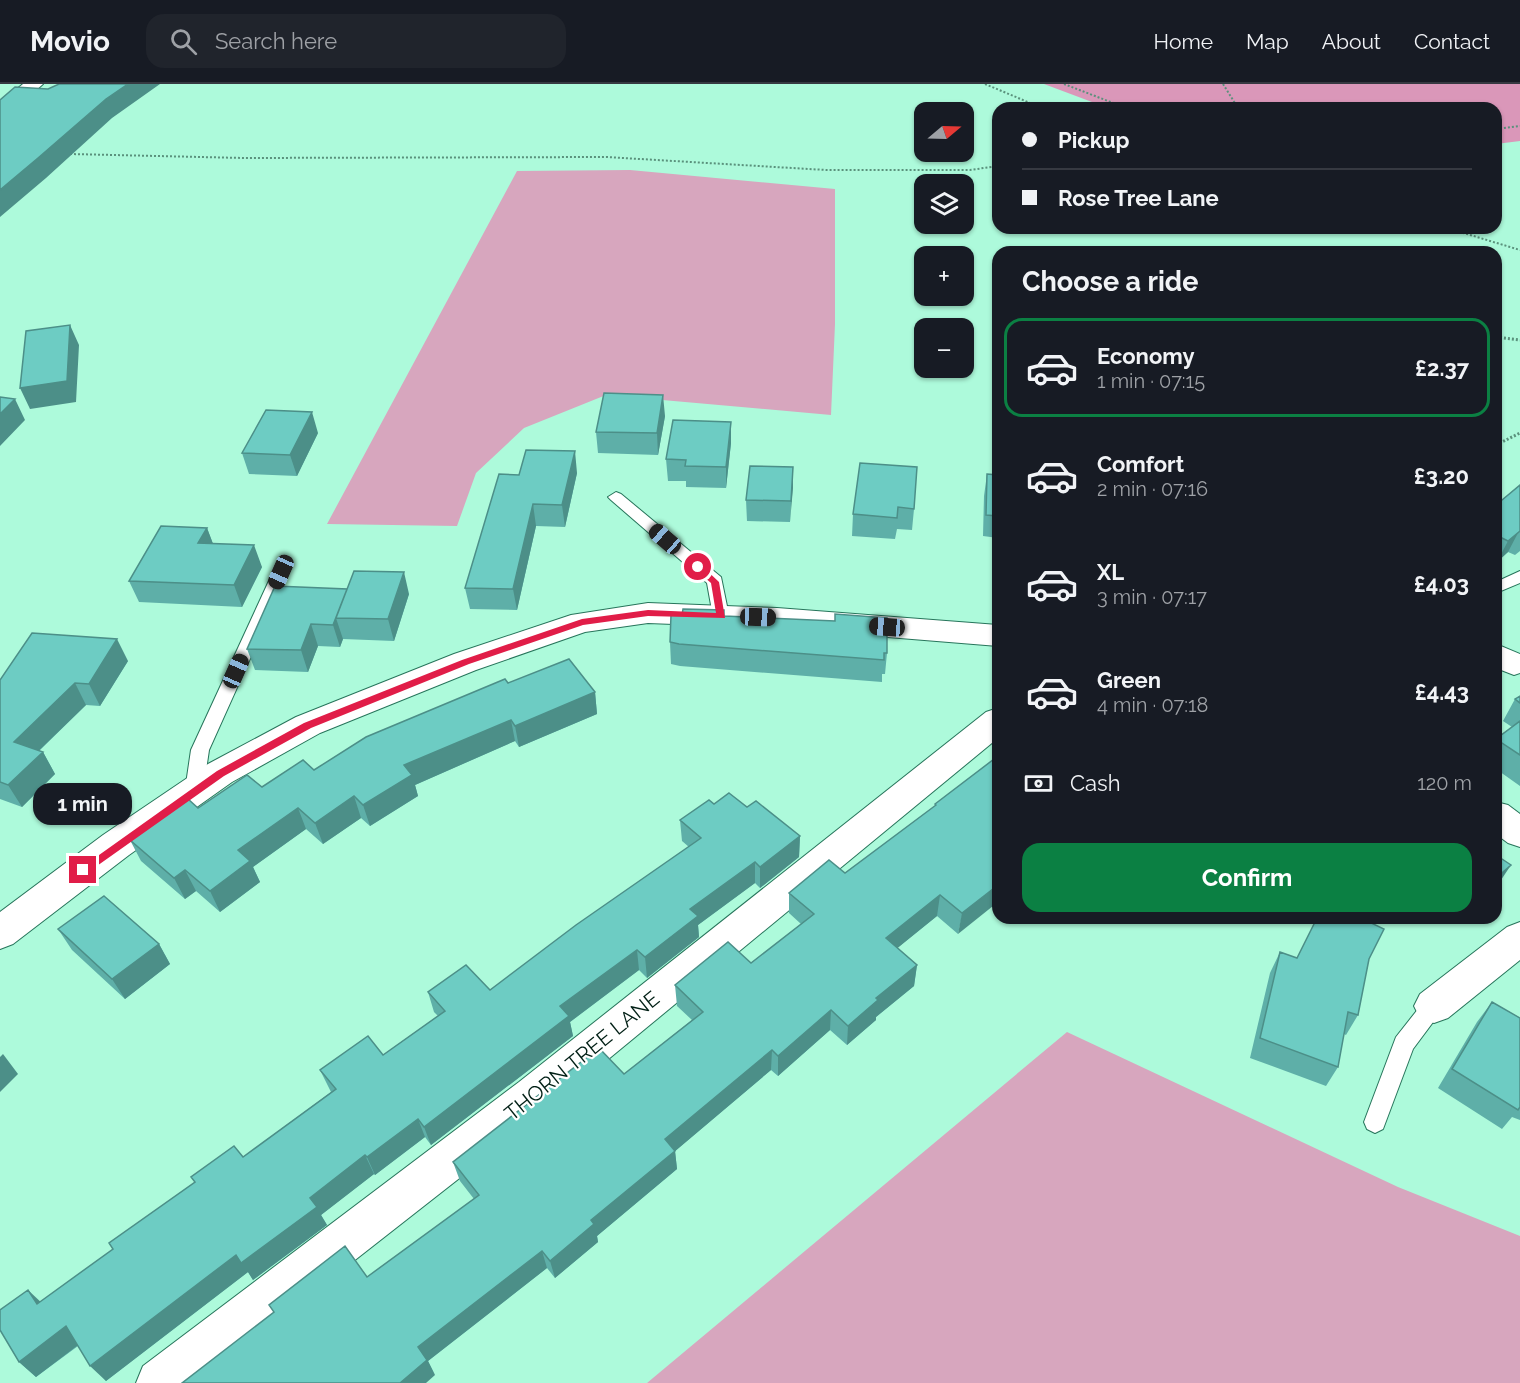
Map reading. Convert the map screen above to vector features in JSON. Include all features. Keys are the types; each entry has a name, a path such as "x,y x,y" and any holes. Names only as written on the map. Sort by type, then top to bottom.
{"street":[{"path":"0,112 34,84"},
{"path":"0,933 116,844 220,773 308,725 465,662 582,622 648,613 722,616 992,636"},
{"name":"THORN TREE LANE","path":"160,1383 534,1095 992,725"},
{"path":"1502,819 1520,833"},
{"path":"1434,1006 1515,949"}],"lane":[{"path":"616,497 715,582 722,616"},
{"path":"194,791 200,750 281,572"},
{"path":"1502,585 1520,576"},
{"path":"1375,1122 1404,1044 1434,1006"}],"path":[{"path":"985,84 1028,102"},
{"path":"1064,84 1110,102"},
{"path":"1223,84 1234,102"},
{"path":"1502,128 1520,126"},
{"path":"70,154 244,158 606,157 826,170 970,170 992,167"},
{"path":"1468,234 1520,249"},
{"path":"1502,338 1520,340"},
{"path":"1502,442 1520,433"}],"shaded area":[{"path":"1044,84 1520,84 1520,141 1502,143 1502,102 1092,102"},
{"path":"630,170 835,189 835,324 831,415 606,395 524,428 476,473 457,526 327,524 517,171"},
{"path":"1067,1032 1398,1187 1520,1236 1520,1383 647,1383"}],"building":[{"path":"59,84 128,84 106,99 0,190 0,100 15,87 48,89"},
{"path":"70,325 67,381 20,388 26,331"},
{"path":"604,393 663,395 657,433 596,432"},
{"path":"0,397 15,399 0,414"},
{"path":"266,410 312,412 290,455 242,453"},
{"path":"673,420 731,422 726,467 685,466 686,460 666,459"},
{"path":"526,450 575,451 562,505 533,504 513,589 465,588 499,474 519,475"},
{"path":"860,463 917,467 914,509 898,507 897,518 853,514"},
{"path":"750,466 793,467 791,501 746,500"},
{"path":"987,474 992,474 992,516 986,515"},
{"path":"1520,485 1520,531 1508,541 1502,538 1502,500"},
{"path":"161,526 207,528 198,543 254,545 234,585 129,581"},
{"path":"354,571 404,572 388,619 336,618"},
{"path":"275,586 347,589 333,625 311,624 301,650 247,649"},
{"path":"683,609 724,610 724,616 835,621 835,614 887,618 887,653 884,653 884,660 670,642 671,615 682,615"},
{"path":"32,633 117,639 89,684 75,683 14,742 43,752 8,785 0,782 0,680"},
{"path":"569,659 595,692 515,726 511,720 404,765 412,775 363,805 354,796 315,823 298,808 238,850 250,861 210,891 185,870 174,878 130,840 188,799 198,808 247,775 262,787 303,760 314,770 366,737 505,679 508,683"},
{"path":"1520,721 1520,755 1502,743 1502,734"},
{"path":"992,761 992,890 962,913 940,895 886,938 917,965 876,998 878,1000 848,1026 831,1010 778,1056 772,1050 665,1139 675,1151 591,1220 594,1224 550,1261 542,1251 418,1347 427,1360 400,1383 182,1383 274,1312 269,1305 345,1246 367,1277 479,1195 453,1162 599,1048 624,1074 703,1012 675,985 728,942 751,963 814,914 789,893 829,860 845,873"},
{"path":"729,793 747,807 756,801 800,836 760,867 755,862 690,909 698,916 645,957 637,950 560,1006 569,1016 424,1127 418,1119 367,1157 365,1155 310,1198 317,1207 241,1263 236,1255 90,1366 66,1326 19,1362 0,1330 0,1310 28,1290 37,1304 113,1249 109,1243 195,1182 191,1177 234,1146 243,1157 336,1089 320,1070 368,1036 383,1055 445,1011 428,992 466,965 490,990 576,925 701,838 680,820 709,800 714,804"},
{"path":"1502,859 1511,865 1502,873"},
{"path":"104,896 159,944 112,979 58,929"},
{"path":"1314,924 1374,924 1384,929 1369,959 1358,1015 1348,1012 1338,1067 1260,1038 1280,952 1297,958"},
{"path":"1492,1002 1520,1018 1520,1107 1518,1110 1452,1069"}],"route":[{"path":"83,870 116,844 220,773 308,725 465,662 582,622 648,613 722,616 715,582 698,567"}]}
